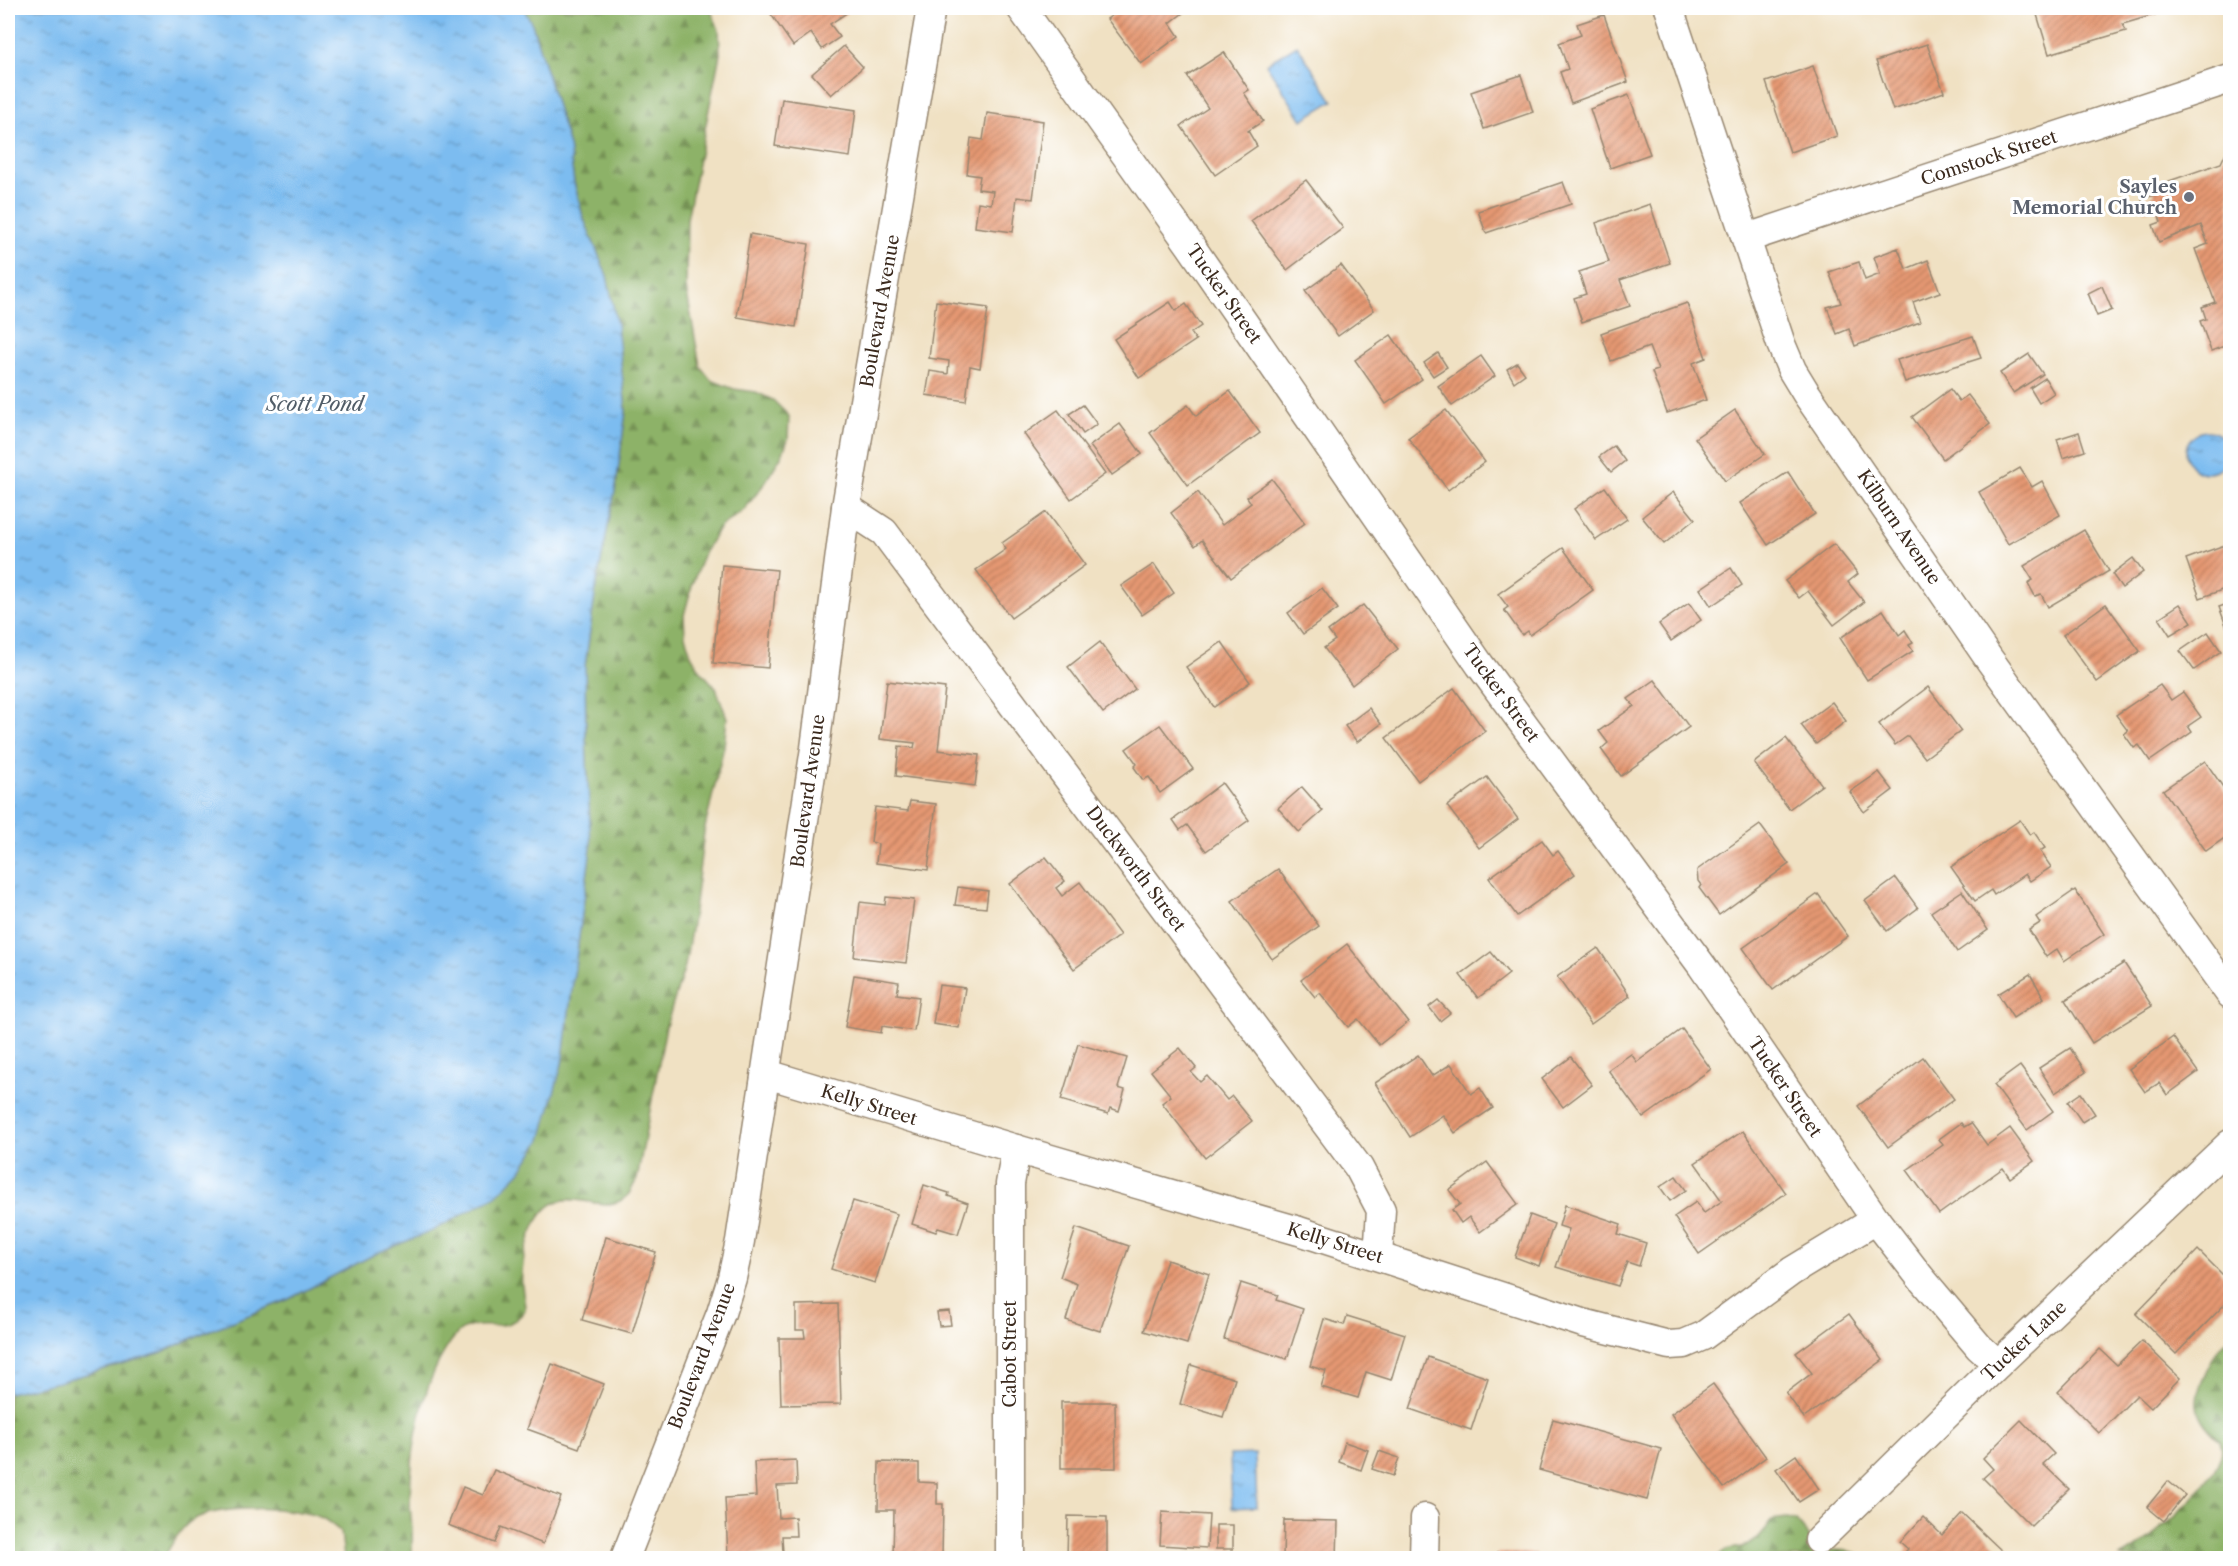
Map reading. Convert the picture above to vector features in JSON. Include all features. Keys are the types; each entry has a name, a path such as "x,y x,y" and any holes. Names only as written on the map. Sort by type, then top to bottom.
{"street":[{"name":"Boulevard Avenue","path":"625,1558 721,1313 732,1278 767,1074 815,748 846,507 931,8"},
{"name":"Tucker Street","path":"1021,8 1190,245 1480,665 1702,966 1876,1220 1927,1286 1979,1347 1998,1364"},
{"name":"Kilburn Avenue","path":"1669,8 1781,344 1792,370 1989,659 2230,994"},
{"name":"Comstock Street","path":"1747,238 2230,79"},
{"name":"Duckworth Street","path":"846,507 884,532 1359,1168 1381,1210 1378,1256"},
{"name":"Kelly Street","path":"767,1074 1299,1231 1583,1323 1669,1346 1684,1344 1702,1336 1792,1271 1876,1220"},
{"name":"Tucker Lane","path":"1819,1540 1998,1364 2230,1144"},
{"name":"Cabot Street","path":"1010,1558 1010,1184 1016,1149"},
{"path":"1424,1558 1425,1518"}],"green space":[{"path":"523,8 710,8 719,30 720,54 687,219 686,288 700,366 711,380 734,389 756,392 773,400 789,416 788,439 782,455 744,510 720,527 705,550 684,615 685,636 691,655 716,688 727,718 724,746 704,832 685,966 666,1026 637,1179 628,1195 617,1202 606,1204 569,1200 557,1202 545,1210 535,1225 525,1254 522,1287 525,1310 517,1319 508,1324 471,1326 463,1329 444,1352 427,1391 416,1435 410,1499 411,1558 344,1558 341,1532 324,1519 294,1511 236,1509 202,1515 191,1521 179,1533 164,1558 8,1558 8,1393 58,1382 160,1353 203,1333 287,1300 377,1253 432,1231 562,1064 591,847 585,666 597,581 616,486 626,411 617,325 607,276 583,217 574,182 569,146 532,24"},
{"path":"2230,1338 2230,1558 2120,1558 2162,1528 2191,1500 2213,1472 2222,1454 2220,1440 2203,1421 2197,1405 2204,1376 2216,1353"},
{"path":"1787,1518 1796,1521 1820,1549 1849,1551 1864,1558 1716,1558 1730,1549 1752,1543 1772,1520"}],"water":[{"name":"Scott Pond","path":"8,8 523,8 532,24 569,146 574,182 583,217 607,276 617,325 626,411 616,486 597,581 585,666 591,847 562,1064 541,1140 520,1172 496,1196 432,1231 377,1253 287,1300 203,1333 160,1353 58,1382 8,1393"},
{"path":"1297,45 1333,101 1302,120 1266,64"},
{"path":"2207,431 2215,432 2222,437 2227,444 2227,460 2222,467 2215,472 2207,473 2199,472 2192,467 2187,460 2186,452 2187,444 2192,437 2199,432"},
{"path":"1255,1454 1257,1507 1232,1508 1230,1455"}],"building":[{"path":"771,8 854,8 830,24 840,37 822,49 811,33 793,46 768,10"},
{"path":"1123,8 1185,8 1187,10 1170,23 1179,36 1141,64 1107,19"},
{"path":"2035,8 2166,8 2167,11 2123,24 2126,31 2049,54"},
{"path":"1604,15 1628,82 1571,103 1560,72 1568,69 1559,43 1581,35 1577,24"},
{"path":"1927,44 1944,92 1893,110 1876,61"},
{"path":"844,46 863,67 831,95 812,74"},
{"path":"1224,52 1249,90 1244,93 1263,121 1248,131 1257,146 1215,175 1181,126 1208,108 1187,76"},
{"path":"1813,66 1837,136 1790,152 1766,82"},
{"path":"1521,75 1533,112 1484,129 1471,92"},
{"path":"1629,95 1650,154 1610,168 1590,109"},
{"path":"782,99 856,110 850,157 775,146"},
{"path":"987,113 1043,121 1033,199 1017,197 1013,232 975,227 978,202 991,204 993,191 978,189 980,176 967,174 971,138 983,140"},
{"path":"2227,150 2230,152 2230,344 2211,351 2200,321 2206,319 2202,307 2215,302 2195,249 2208,244 2201,225 2159,242 2153,225 2161,222 2156,206 2145,210 2142,199 2155,195 2152,187 2221,163"},
{"path":"1306,180 1343,228 1287,270 1251,221"},
{"path":"1563,182 1571,204 1486,233 1478,211"},
{"path":"1650,204 1670,263 1620,280 1630,306 1582,322 1574,298 1586,294 1579,272 1609,262 1596,223"},
{"path":"750,234 809,244 796,327 737,317"},
{"path":"1898,248 1906,269 1928,260 1940,292 1913,302 1920,322 1855,346 1849,329 1837,334 1827,307 1841,303 1829,272 1859,262 1865,280 1880,274 1874,257"},
{"path":"1341,265 1374,310 1338,336 1305,291"},
{"path":"2102,286 2112,310 2097,316 2088,293"},
{"path":"936,301 988,308 980,368 970,366 966,401 926,395 930,371 948,374 949,361 929,358"},
{"path":"1170,302 1176,311 1186,304 1201,326 1191,333 1196,340 1139,378 1114,339"},
{"path":"1687,303 1706,358 1693,363 1706,400 1667,413 1652,372 1658,370 1649,347 1611,361 1601,333"},
{"path":"1391,335 1422,379 1386,404 1355,360"},
{"path":"1973,336 1981,358 1905,382 1897,360"},
{"path":"1438,353 1447,367 1433,376 1424,363"},
{"path":"2029,354 2043,374 2013,393 2000,373"},
{"path":"1481,356 1495,376 1452,406 1438,386"},
{"path":"1517,363 1525,374 1514,382 1507,369"},
{"path":"2045,378 2054,393 2039,403 2030,388"},
{"path":"1950,389 1959,401 1968,395 1990,424 1943,459 1912,417"},
{"path":"1230,391 1260,433 1188,485 1150,433 1188,405 1196,416"},
{"path":"1083,405 1097,424 1083,434 1069,414"},
{"path":"1058,410 1105,474 1071,499 1024,434"},
{"path":"1446,410 1485,462 1448,490 1408,438"},
{"path":"1735,410 1765,454 1725,481 1695,438"},
{"path":"1120,424 1142,454 1112,475 1090,446"},
{"path":"2079,432 2085,451 2063,458 2057,439"},
{"path":"1614,446 1625,461 1611,472 1599,457"},
{"path":"2020,468 2032,487 2042,481 2060,515 2008,544 1979,492"},
{"path":"1788,472 1815,514 1768,545 1740,503"},
{"path":"1272,479 1305,523 1231,578 1202,540 1195,546 1171,513 1198,492 1222,525 1251,503 1247,497"},
{"path":"1605,487 1627,519 1596,540 1574,509"},
{"path":"1673,492 1695,519 1664,544 1642,517"},
{"path":"1046,512 1085,565 1011,618 976,570 1006,549 1002,543"},
{"path":"2084,530 2109,571 2048,607 2041,594 2035,596 2028,583 2033,580 2024,566"},
{"path":"2230,543 2230,587 2200,598 2186,559"},
{"path":"1834,544 1858,574 1848,582 1864,602 1834,625 1808,591 1799,598 1785,581"},
{"path":"1563,548 1593,590 1530,635 1528,631 1522,635 1504,610 1508,607 1498,594"},
{"path":"2133,558 2143,572 2122,588 2112,574"},
{"path":"1154,564 1174,593 1142,615 1121,586"},
{"path":"722,565 777,570 768,668 713,663"},
{"path":"1731,568 1742,585 1711,606 1700,589"},
{"path":"1322,588 1338,609 1303,634 1288,613"},
{"path":"1689,603 1701,620 1671,641 1659,624"},
{"path":"2230,603 2230,627 2227,628 2219,607"},
{"path":"2106,604 2140,651 2097,682 2063,635"},
{"path":"2180,604 2192,622 2170,635 2159,618"},
{"path":"1363,605 1398,649 1352,685 1324,648 1335,640 1328,631"},
{"path":"1883,610 1899,635 1905,630 1913,643 1909,645 1913,651 1867,680 1840,638"},
{"path":"2208,632 2221,651 2194,670 2180,651"},
{"path":"1100,642 1135,689 1103,713 1068,667"},
{"path":"1222,642 1250,682 1214,707 1186,667"},
{"path":"1655,680 1689,727 1621,776 1601,749 1608,743 1599,731 1634,706 1628,699"},
{"path":"887,681 945,688 938,750 979,755 975,786 896,776 899,746 914,748 915,743 880,739"},
{"path":"2160,685 2171,700 2183,692 2201,717 2188,726 2192,732 2150,761 2139,745 2134,748 2124,734 2128,731 2116,715"},
{"path":"1928,687 1961,731 1925,758 1908,736 1895,745 1879,724"},
{"path":"1454,688 1485,731 1418,781 1386,738"},
{"path":"1832,702 1846,721 1816,744 1801,725"},
{"path":"1369,708 1381,724 1357,742 1345,726"},
{"path":"1160,725 1193,769 1160,793 1149,777 1143,780 1134,767 1137,764 1126,749"},
{"path":"1786,738 1822,785 1789,809 1754,763"},
{"path":"2205,761 2227,793 2230,791 2230,834 2206,851 2163,790"},
{"path":"1879,772 1893,790 1864,812 1850,792"},
{"path":"1487,777 1518,819 1479,848 1447,806"},
{"path":"1222,783 1249,820 1206,851 1187,825 1180,830 1173,820"},
{"path":"1302,787 1323,811 1299,832 1278,808"},
{"path":"910,801 936,804 928,870 876,863 878,844 871,842 875,807 908,811"},
{"path":"2020,820 2030,835 2034,832 2045,848 2040,851 2051,867 2030,881 2025,874 1994,895 1991,890 1975,901 1951,867"},
{"path":"1760,825 1789,864 1719,915 1699,888 1701,885 1698,881 1697,870"},
{"path":"1542,840 1553,855 1558,851 1575,874 1517,916 1489,878"},
{"path":"1046,857 1065,881 1056,888 1062,896 1080,882 1120,935 1074,969 1010,884"},
{"path":"1278,869 1319,926 1272,959 1232,901"},
{"path":"1896,878 1918,908 1887,931 1865,901"},
{"path":"958,887 988,891 986,908 955,905"},
{"path":"2075,890 2104,934 2064,961 2057,949 2046,957 2029,930 2040,923 2036,917"},
{"path":"1962,891 1988,930 1957,952 1931,912"},
{"path":"1818,894 1848,936 1773,990 1743,948"},
{"path":"886,897 914,900 906,963 854,957 860,902 885,905"},
{"path":"1347,944 1408,1022 1379,1045 1358,1019 1348,1027 1320,993 1315,997 1301,980"},
{"path":"1598,948 1630,996 1591,1024 1557,977"},
{"path":"1491,952 1509,974 1478,998 1460,975"},
{"path":"2124,963 2152,1006 2092,1043 2065,1000"},
{"path":"2030,974 2044,998 2013,1018 1998,994"},
{"path":"854,975 899,982 897,994 919,997 914,1031 882,1026 881,1033 845,1027"},
{"path":"939,985 965,988 959,1028 933,1024"},
{"path":"1438,1000 1450,1013 1440,1021 1429,1007"},
{"path":"1682,1029 1711,1069 1643,1118 1608,1070 1631,1054 1637,1062"},
{"path":"2173,1037 2198,1072 2167,1095 2159,1083 2145,1092 2129,1069"},
{"path":"1078,1044 1127,1058 1118,1088 1125,1090 1119,1111 1110,1108 1108,1114 1061,1100"},
{"path":"1180,1048 1196,1068 1191,1072 1200,1082 1207,1076 1227,1100 1232,1096 1252,1121 1205,1158 1162,1103 1171,1096 1151,1071"},
{"path":"2070,1048 2086,1072 2055,1093 2039,1068"},
{"path":"1418,1055 1432,1076 1451,1064 1471,1094 1480,1088 1493,1108 1455,1133 1443,1115 1410,1137 1375,1083"},
{"path":"1571,1057 1592,1085 1563,1107 1542,1079"},
{"path":"1923,1057 1954,1099 1888,1147 1858,1106"},
{"path":"2020,1066 2053,1111 2027,1130 1994,1085"},
{"path":"2081,1093 2095,1114 2082,1122 2068,1102"},
{"path":"1961,1123 1964,1127 1971,1123 1987,1145 2010,1128 2034,1161 2010,1178 2003,1168 1939,1214 1907,1170 1943,1145 1939,1139"},
{"path":"1743,1131 1786,1193 1699,1254 1674,1217 1696,1202 1704,1213 1722,1201 1695,1163"},
{"path":"1487,1162 1518,1204 1480,1232 1469,1217 1461,1223 1452,1210 1460,1204 1449,1190"},
{"path":"1676,1176 1686,1190 1670,1201 1660,1187"},
{"path":"924,1185 949,1193 948,1196 968,1203 958,1234 938,1228 936,1232 912,1224"},
{"path":"853,1201 897,1214 875,1283 831,1269"},
{"path":"1565,1205 1621,1224 1618,1234 1646,1243 1639,1266 1627,1262 1618,1286 1556,1267 1569,1229 1559,1226"},
{"path":"1530,1215 1554,1224 1539,1266 1515,1257"},
{"path":"1076,1228 1129,1246 1100,1331 1066,1320 1077,1284 1060,1277"},
{"path":"606,1237 656,1252 632,1334 582,1320"},
{"path":"2198,1250 2230,1282 2230,1299 2176,1354 2136,1314"},
{"path":"1167,1260 1209,1274 1187,1344 1144,1331"},
{"path":"1241,1283 1278,1295 1276,1300 1303,1309 1287,1359 1224,1339"},
{"path":"838,1304 841,1404 781,1405 779,1338 805,1338 804,1330 796,1330 796,1305"},
{"path":"949,1311 951,1325 939,1326 937,1312"},
{"path":"1849,1314 1883,1360 1804,1418 1786,1393 1812,1373 1796,1353"},
{"path":"1347,1316 1405,1334 1391,1380 1366,1372 1358,1398 1321,1387 1326,1371 1310,1366 1324,1319 1344,1325"},
{"path":"2142,1341 2180,1378 2151,1408 2137,1395 2099,1433 2058,1392 2100,1349 2117,1365"},
{"path":"1428,1357 1488,1378 1471,1430 1410,1409"},
{"path":"552,1364 604,1384 579,1448 527,1429"},
{"path":"1191,1365 1235,1379 1223,1417 1180,1404"},
{"path":"1713,1384 1766,1457 1724,1488 1671,1414"},
{"path":"1061,1402 1115,1402 1116,1468 1061,1468"},
{"path":"1553,1419 1661,1449 1647,1500 1539,1470"},
{"path":"2021,1420 2054,1454 2043,1464 2069,1489 2031,1526 1983,1478 1993,1469 1983,1458"},
{"path":"1345,1442 1368,1450 1361,1470 1339,1462"},
{"path":"1379,1451 1399,1458 1393,1476 1372,1469"},
{"path":"1796,1455 1819,1489 1799,1502 1776,1469"},
{"path":"796,1460 797,1485 777,1486 779,1518 795,1517 796,1536 782,1536 783,1553 728,1556 725,1498 756,1496 754,1462"},
{"path":"879,1462 919,1463 919,1482 937,1483 937,1504 943,1504 942,1558 893,1558 894,1510 878,1510"},
{"path":"494,1470 561,1497 543,1544 501,1527 495,1543 448,1525 463,1487 483,1495"},
{"path":"2168,1481 2185,1495 2164,1521 2147,1507"},
{"path":"1162,1512 1209,1515 1207,1548 1160,1545"},
{"path":"1962,1513 2003,1552 1997,1558 1899,1558 1908,1549 1900,1542 1923,1517 1942,1535"},
{"path":"1068,1516 1107,1517 1107,1558 1067,1558"},
{"path":"1284,1520 1338,1521 1337,1558 1283,1558"},
{"path":"1216,1525 1233,1525 1233,1549 1216,1549"},
{"path":"1497,1553 1536,1553 1536,1558 1497,1558"}],"place":[{"name":"Sayles Memorial Church","path":"2189,197"}]}
